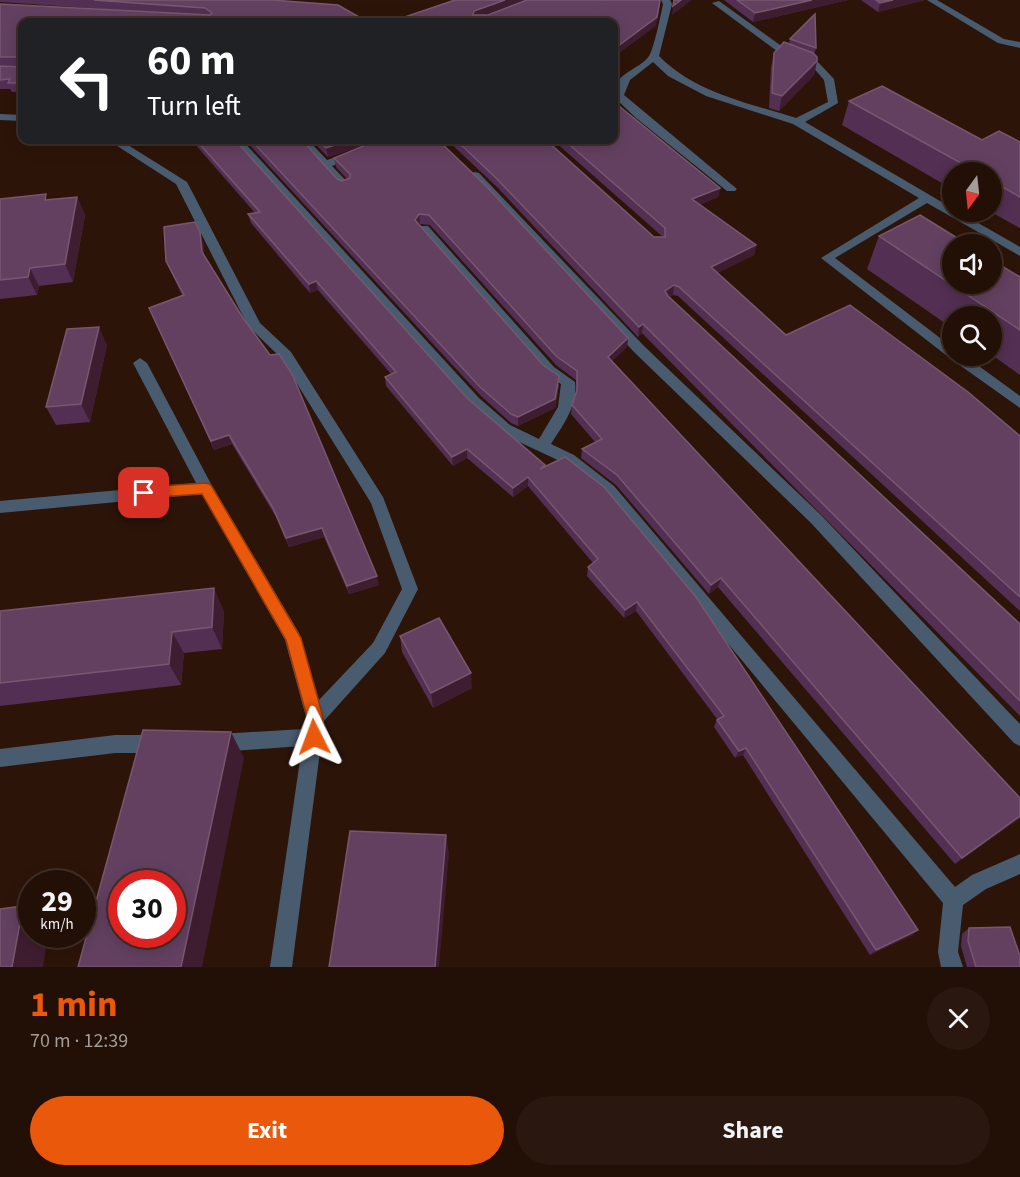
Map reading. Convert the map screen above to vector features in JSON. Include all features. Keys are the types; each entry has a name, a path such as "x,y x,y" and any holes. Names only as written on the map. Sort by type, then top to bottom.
{"street":[{"path":"665,0 668,4 654,57 626,78 620,87 619,96 640,116 731,189"},
{"path":"931,0 1001,41 1020,45"},
{"path":"716,3 784,52 814,63 829,80 833,103 797,122"},
{"path":"654,57 671,74 710,94 797,122 1020,252"},
{"path":"0,117 18,118"},
{"path":"119,144 181,182 255,326 286,355 378,501 410,589 379,648 315,717"},
{"path":"241,144 474,402 505,429 569,459 609,490 953,900 948,952 952,967"},
{"path":"307,144 344,185"},
{"path":"327,165 383,144"},
{"path":"461,162 639,349 816,519 1020,737"},
{"path":"927,198 897,222 827,258 942,345"},
{"path":"424,229 549,370 568,382 570,392 563,411 542,447"},
{"path":"140,363 206,488 293,638 315,717 281,967"},
{"path":"970,366 1020,403"},
{"path":"0,507 206,488"},
{"path":"202,743 314,737"},
{"path":"0,758 115,744 180,744"},
{"path":"953,900 980,882 1020,864"}],"building":[{"path":"94,0 272,0 338,5 361,18 18,18 18,57 0,57 0,4 210,15 212,13 205,8"},
{"path":"455,0 505,0 474,11 473,15 488,15 527,0 660,0 657,17 618,46 618,18 402,18"},
{"path":"737,0 812,0 755,13"},
{"path":"876,0 893,0 880,3"},
{"path":"815,14 816,48 790,39"},
{"path":"784,42 813,53 817,61 782,96 772,93 774,53"},
{"path":"0,66 18,67 18,83 8,83 10,79 0,80"},
{"path":"882,86 982,140 999,131 1020,142 1020,197 1002,187 1002,162 959,162 849,101"},
{"path":"618,105 720,188 692,199 756,245 711,267 786,335 850,305 968,392 1020,436 1020,597 679,287 674,285 665,291 1020,624 1020,701 643,324 639,327 496,178 460,144 550,144 654,237 665,237 665,228 569,144 618,144"},
{"path":"200,144 239,144 467,398 545,465 540,469 565,457 604,487 696,597 918,930 876,950 746,748 739,751 717,720 724,716 637,602 625,610 588,567 598,559 528,477 513,488 467,449 452,457 385,377 396,372 316,281 309,284 248,214 260,212"},
{"path":"255,144 306,144 337,179 342,181 350,178 350,174 334,158 368,144 442,144 485,185 628,338 608,357 1020,798 1020,816 962,858 721,578 711,585 617,475 582,449 602,439 572,405 577,390 577,371 556,356 429,215 419,214 415,220 543,365 559,376 555,399 518,417 511,414 480,387"},
{"path":"322,144 338,144 326,148"},
{"path":"46,194 45,200 77,197 65,264 30,268 28,277 0,280 0,199"},
{"path":"920,215 951,234 942,234 942,278 879,236"},
{"path":"195,222 200,232 202,252 243,318 270,355 279,354 292,374 377,576 347,586 322,528 286,538 273,508 229,435 211,441 149,308 184,295 166,261 164,227"},
{"path":"1002,266 1020,277 1020,330 1002,318 1002,306 984,306 966,294 1002,294"},
{"path":"99,327 81,404 46,407 67,329"},
{"path":"214,588 212,627 172,632 169,664 0,683 0,611"},
{"path":"439,618 471,673 431,693 400,636"},
{"path":"143,730 231,732 186,944 186,870 108,870 108,948 185,948 181,967 78,967 83,948 96,948 96,901"},
{"path":"350,831 446,835 435,967 329,967"},
{"path":"18,907 18,934 12,967 0,967 0,909"},
{"path":"1010,927 1020,956 1020,967 976,967 968,941 969,928"}],"route":[{"path":"144,493 206,488 293,638 315,717 314,737"}]}
